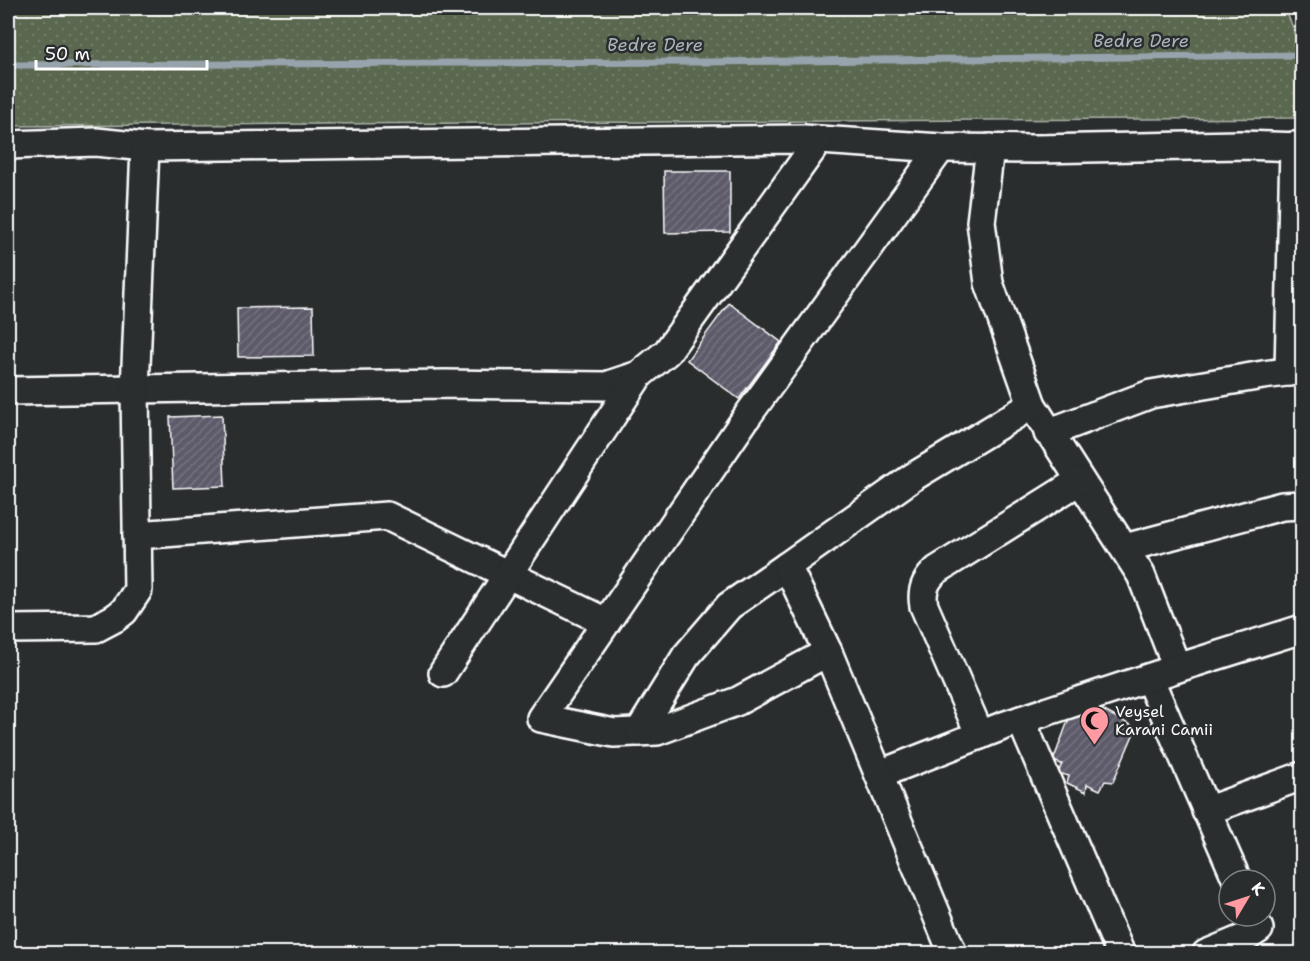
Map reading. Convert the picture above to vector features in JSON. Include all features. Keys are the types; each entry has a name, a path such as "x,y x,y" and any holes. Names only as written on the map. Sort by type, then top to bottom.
{"street":[{"path":"443,673 639,375 667,352 819,140"},
{"path":"8,145 96,142 145,147 819,140 941,148 1240,145 1298,147 1296,371 1151,394 1048,433"},
{"path":"8,629 96,628 115,618 132,601 138,590 135,390 145,147"},
{"path":"828,652 738,701 657,731 614,733 541,718 748,415 941,148"},
{"path":"990,148 981,222 989,283 1032,405 1141,575 1177,668"},
{"path":"8,391 444,384 606,386 639,375"},
{"path":"639,732 686,656 729,606 914,477 1032,405"},
{"path":"980,735 924,606 922,598 926,582 937,570 1079,481"},
{"path":"1125,548 1282,507 1302,505"},
{"path":"137,535 387,516 509,573 606,622"},
{"path":"787,566 828,652 953,954"},
{"path":"880,774 1022,720 1302,629"},
{"path":"1149,678 1232,868"},
{"path":"1022,720 1121,954"},
{"path":"1206,811 1302,776"},
{"path":"1206,954 1247,937 1259,928"}],"green space":[{"path":"8,8 1285,8 1302,50 1302,118 8,126"}],"building":[{"path":"664,171 730,171 730,232 665,233"},
{"path":"729,303 781,342 739,399 687,360"},
{"path":"313,307 314,356 238,357 237,308"},
{"path":"222,415 225,486 173,488 170,417"},
{"name":"Veysel Karani Camii","path":"1095,706 1136,728 1113,782 1105,781 1100,790 1087,784 1086,792 1067,783 1069,776 1058,773 1062,764 1053,761 1071,713"}],"waterway":[{"name":"Bedre Dere","path":"8,65 704,62 1302,55"}],"place":[{"name":"Veysel Karani Camii","path":"1094,746"}]}
